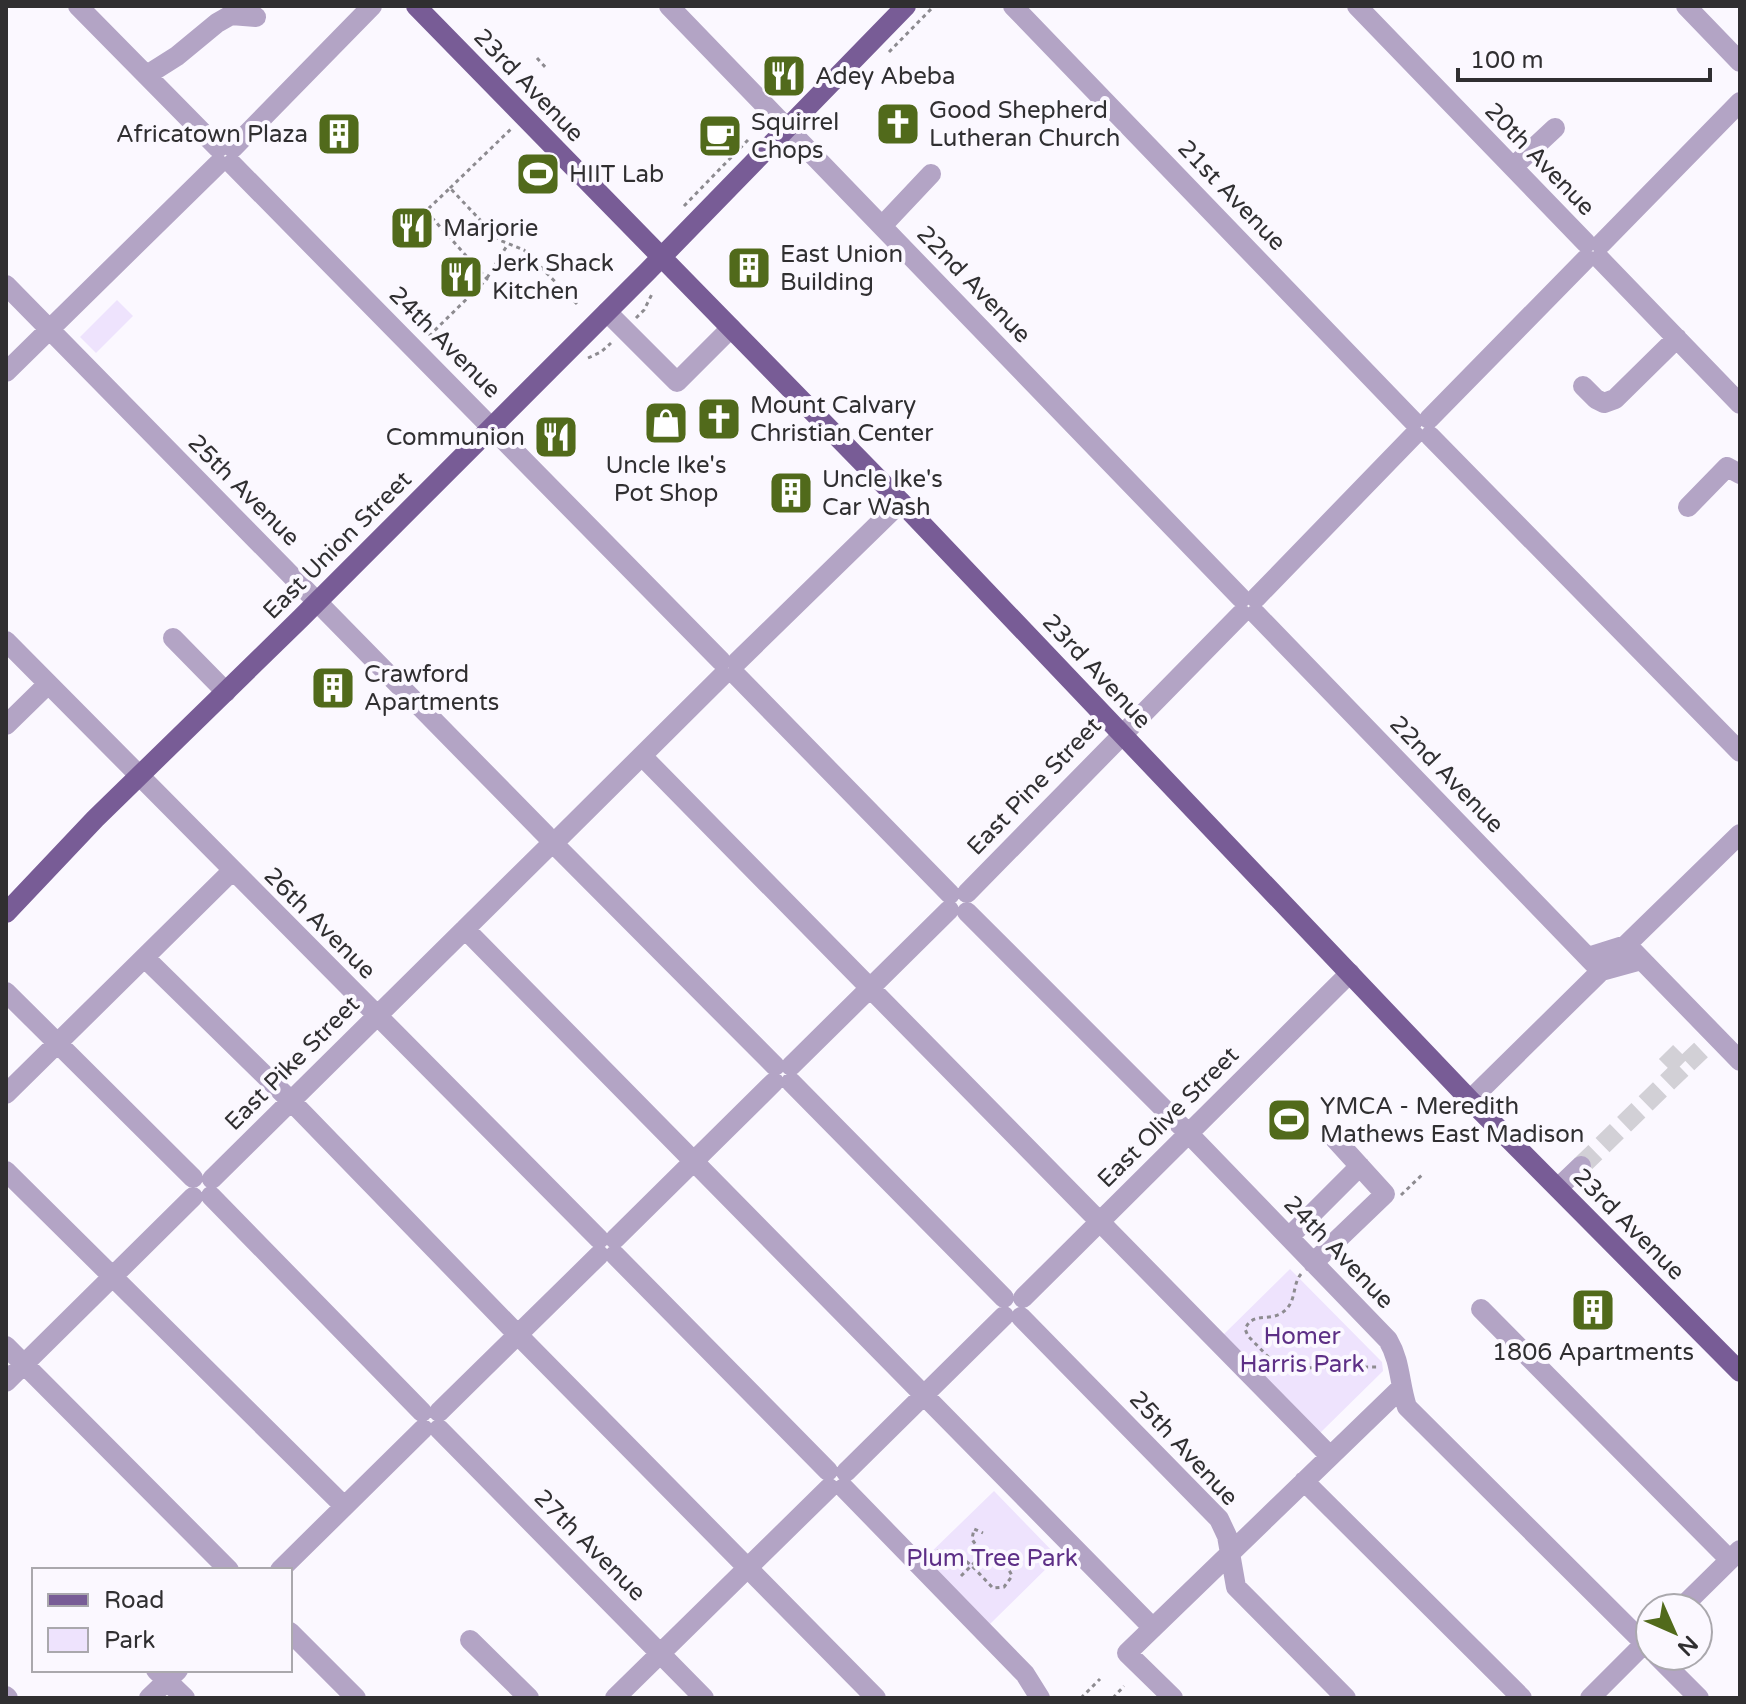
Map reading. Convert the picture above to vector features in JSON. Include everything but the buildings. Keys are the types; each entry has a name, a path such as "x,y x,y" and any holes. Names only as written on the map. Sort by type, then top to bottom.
{"main road":[{"name":"23rd Avenue","path":"416,6 901,502 1470,1100 1739,1368"},
{"name":"East Union Street","path":"6,913 139,776 662,257 906,6"}],"street":[{"name":"24th Avenue","path":"78,6 1189,1134 1289,1237 1310,1266 1388,1340 1400,1368 1401,1388 1407,1407 1634,1631"},
{"path":"6,372 372,6"},
{"name":"22nd Avenue","path":"669,6 1594,964"},
{"name":"21st Avenue","path":"1013,6 1740,752"},
{"name":"20th Avenue","path":"1357,6 1740,404"},
{"path":"1686,6 1740,62"},
{"path":"147,75 231,15 256,17"},
{"name":"East Pine Street","path":"282,1568 958,902 1740,102"},
{"path":"1513,167 1555,128"},
{"path":"882,226 931,174"},
{"name":"25th Avenue","path":"6,285 1219,1519 1227,1536 1236,1587 1346,1698"},
{"path":"607,312 677,382 731,328"},
{"path":"1583,386 1604,403 1615,399 1677,338"},
{"path":"1688,507 1727,467 1740,474"},
{"name":"East Pike Street","path":"6,1382 901,502"},
{"path":"173,638 226,692"},
{"name":"26th Avenue","path":"6,641 837,1480 1025,1674 1040,1698"},
{"path":"6,725 48,684"},
{"path":"642,756 1330,1456"},
{"path":"1470,1100 1594,964 1626,945 1740,834"},
{"path":"6,1094 232,871"},
{"path":"465,929 1153,1628"},
{"path":"1626,945 1709,1043 1740,1061"},
{"path":"145,958 291,1101 876,1698"},
{"path":"1594,964 1641,960"},
{"name":"East Olive Street","path":"615,1698 1350,973"},
{"name":"27th Avenue","path":"6,992 704,1698"},
{"path":"1310,1266 1385,1194 1335,1139"},
{"path":"1289,1237 1360,1166"},
{"path":"1558,1188 1581,1166"},
{"path":"6,1171 344,1506"},
{"path":"1481,1309 1735,1555 1697,1592"},
{"path":"6,1346 227,1568"},
{"path":"1173,1698 1127,1653 1401,1388"},
{"path":"1304,1481 1522,1698"},
{"path":"292,1634 356,1698"},
{"path":"470,1640 529,1698"},
{"path":"1590,1698 1634,1661"},
{"name":"24th Avenue","path":"1674,1672 1699,1698"},
{"path":"149,1698 167,1673 185,1698"}],"path":[{"path":"537,58 547,69"},
{"path":"487,279 426,211 513,127"},
{"path":"450,188 499,240 524,250 577,304"},
{"path":"429,336 487,279 508,244"},
{"path":"641,313 653,293"},
{"path":"586,360 601,352 617,337"},
{"path":"1414,1185 1423,1174"},
{"path":"1310,1266 1297,1278 1295,1297 1289,1306 1276,1315 1253,1318 1245,1329 1248,1336 1279,1368 1382,1367"},
{"path":"937,1551 947,1550 961,1556 993,1588 1004,1587 1012,1576 1009,1568 976,1547 972,1539 974,1529 983,1533"},
{"path":"961,1576 984,1553"},
{"path":"1081,1698 1100,1679"},
{"path":"1113,1698 1124,1686"}],"green space":[{"path":"117,300 133,316 96,353 80,337"},
{"name":"Homer Harris Park","path":"1290,1269 1382,1362 1383,1371 1318,1435 1221,1337"},
{"name":"Plum Tree Park","path":"994,1491 1058,1557 990,1624 925,1558"}],"tunnel":[{"path":"1666,1052 1682,1068 1701,1050"},
{"path":"1581,1166 1682,1068"}],"place":[{"name":"Adey Abeba","path":"784,76"},
{"name":"Good Shepherd Lutheran Church","path":"898,124"},
{"name":"Africatown Plaza","path":"339,134"},
{"name":"Squirrel Chops","path":"720,136"},
{"name":"HIIT Lab","path":"538,174"},
{"name":"Marjorie","path":"412,228"},
{"name":"East Union Building","path":"749,268"},
{"name":"Jerk Shack Kitchen","path":"461,277"},
{"name":"Mount Calvary Christian Center","path":"719,419"},
{"name":"Uncle Ike's Pot Shop","path":"666,423"},
{"name":"Communion","path":"556,437"},
{"name":"Uncle Ike's Car Wash","path":"791,493"},
{"name":"Crawford Apartments","path":"333,688"},
{"name":"YMCA - Meredith Mathews East Madison","path":"1289,1120"},
{"name":"1806 Apartments","path":"1593,1310"}]}
